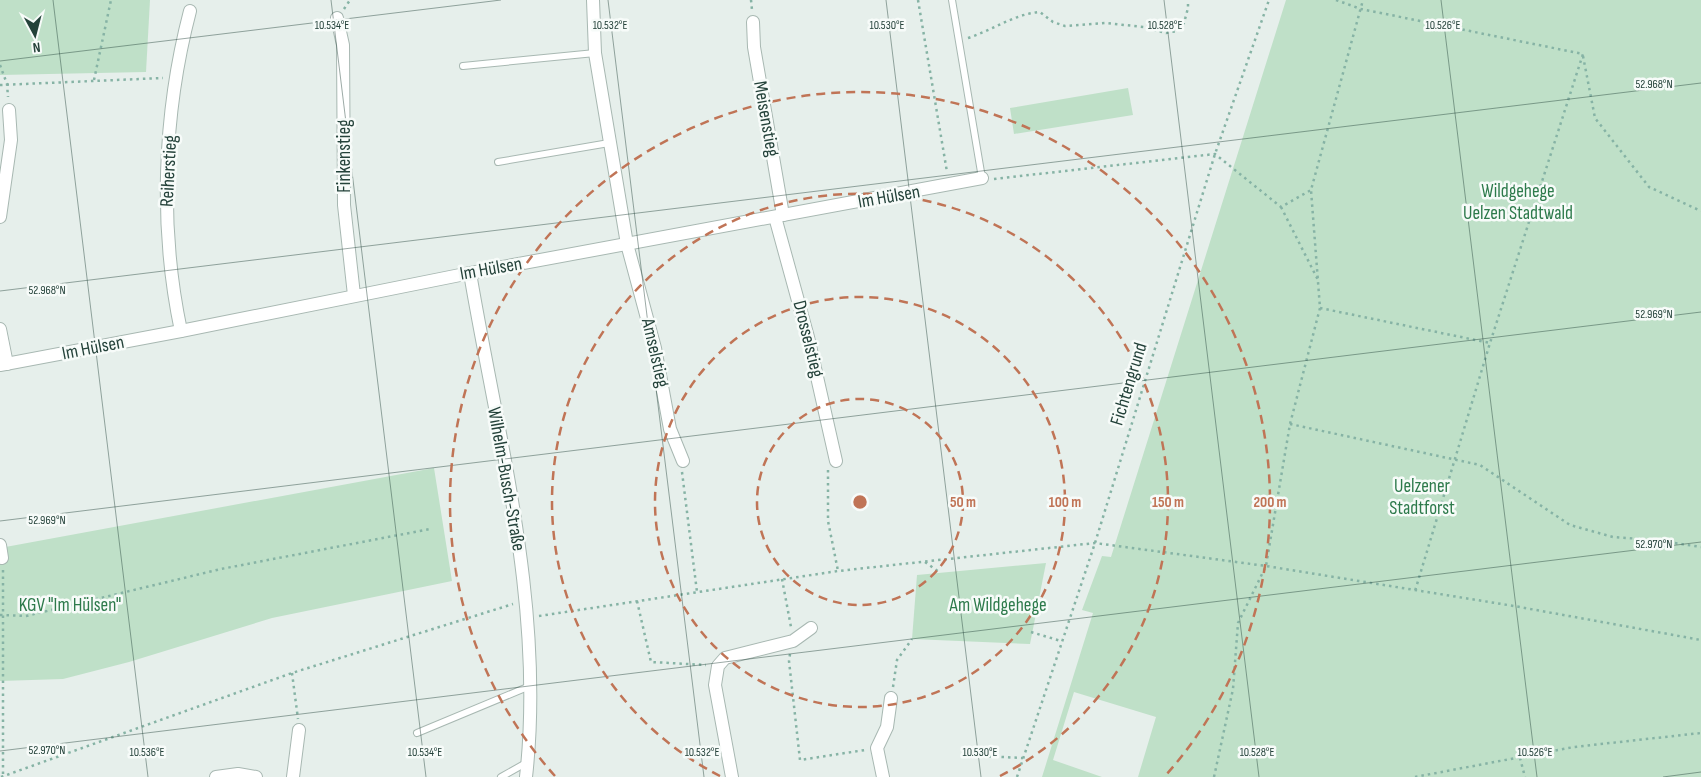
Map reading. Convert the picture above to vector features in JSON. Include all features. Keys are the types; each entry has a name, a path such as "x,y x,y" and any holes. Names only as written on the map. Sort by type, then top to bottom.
{"street":[{"name":"Amselstieg","path":"593,0 595,52 627,244 655,348 670,429 683,461"},
{"name":"Reiherstieg","path":"181,331 173,293 167,229 171,127 177,78 190,11"},
{"name":"Finkenstieg","path":"337,18 343,45 344,205 354,295"},
{"name":"Meisenstieg","path":"752,22 779,216"},
{"path":"0,217 11,140 9,110"},
{"name":"Im Hülsen","path":"4,364 181,331 470,272 950,186 982,178"},
{"name":"Drosselstieg","path":"779,216 836,461"},
{"name":"Wilhelm-Busch-Straße","path":"470,272 527,600 530,686 526,777"},
{"path":"0,329 4,364"},
{"path":"0,545 2,558"},
{"path":"732,777 715,685 718,666 725,658 793,641 811,628"},
{"path":"883,777 877,748 887,726 891,698"},
{"path":"293,777 299,730"},
{"path":"216,777 238,774 256,777"}],"lane":[{"path":"952,0 982,178"},
{"path":"463,66 595,52"},
{"path":"498,162 609,143"},
{"path":"417,733 530,686"},
{"path":"501,777 527,762"}],"path":[{"path":"94,80 111,0"},
{"path":"918,0 950,186"},
{"path":"959,41 987,32 1024,14 1040,12 1053,22 1065,26 1105,23 1166,33 1177,30 1184,23 1188,0"},
{"name":"Fichtengrund","path":"1016,777 1095,543 1215,154 1269,0"},
{"path":"1336,0 1361,9 1583,54"},
{"path":"1214,777 1233,689 1238,623 1266,566 1290,424 1320,308 1311,190 1363,0"},
{"path":"1583,54 1595,118 1650,187 1701,211"},
{"path":"1415,591 1490,343 1583,54"},
{"path":"0,65 7,84 9,110"},
{"path":"0,85 177,78"},
{"path":"982,178 1215,154 1282,207 1319,281"},
{"path":"1282,207 1311,190"},
{"path":"1320,308 1490,343"},
{"path":"1290,424 1456,458 1480,465 1570,525 1613,537 1655,540 1701,547"},
{"path":"683,461 681,478 697,592"},
{"path":"836,461 827,471 828,521 838,570"},
{"path":"2,615 26,616 221,569 430,529"},
{"path":"528,618 838,570 1095,543 1266,566 1701,640"},
{"path":"2,558 2,777 292,673 527,600"},
{"path":"924,561 939,572"},
{"path":"782,579 793,641 789,661 800,760 877,748"},
{"path":"637,601 651,662 718,666"},
{"path":"1031,632 1061,641"},
{"path":"891,698 897,660 912,639"},
{"path":"292,673 299,730"},
{"path":"1415,777 1574,747 1701,733"},
{"path":"982,756 1023,758"},
{"path":"1520,758 1525,777"}],"green space":[{"path":"0,0 150,0 146,72 0,75"},
{"name":"Uelzener Stadtforst","path":"1286,0 1701,0 1701,777 1138,777 1156,717 1074,692 1053,760 1102,777 1042,777 1093,613 1082,610 1102,556 1111,557"},
{"path":"1128,88 1133,115 1014,134 1010,108"},
{"name":"KGV \"Im Hülsen\"","path":"434,468 452,581 272,618 129,662 63,679 0,681 0,548"},
{"name":"Am Wildgehege","path":"1046,563 1030,644 912,639 917,575"}],"park label":[{"name":"Wildgehege Uelzen Stadtwald","path":"1518,202"}]}
